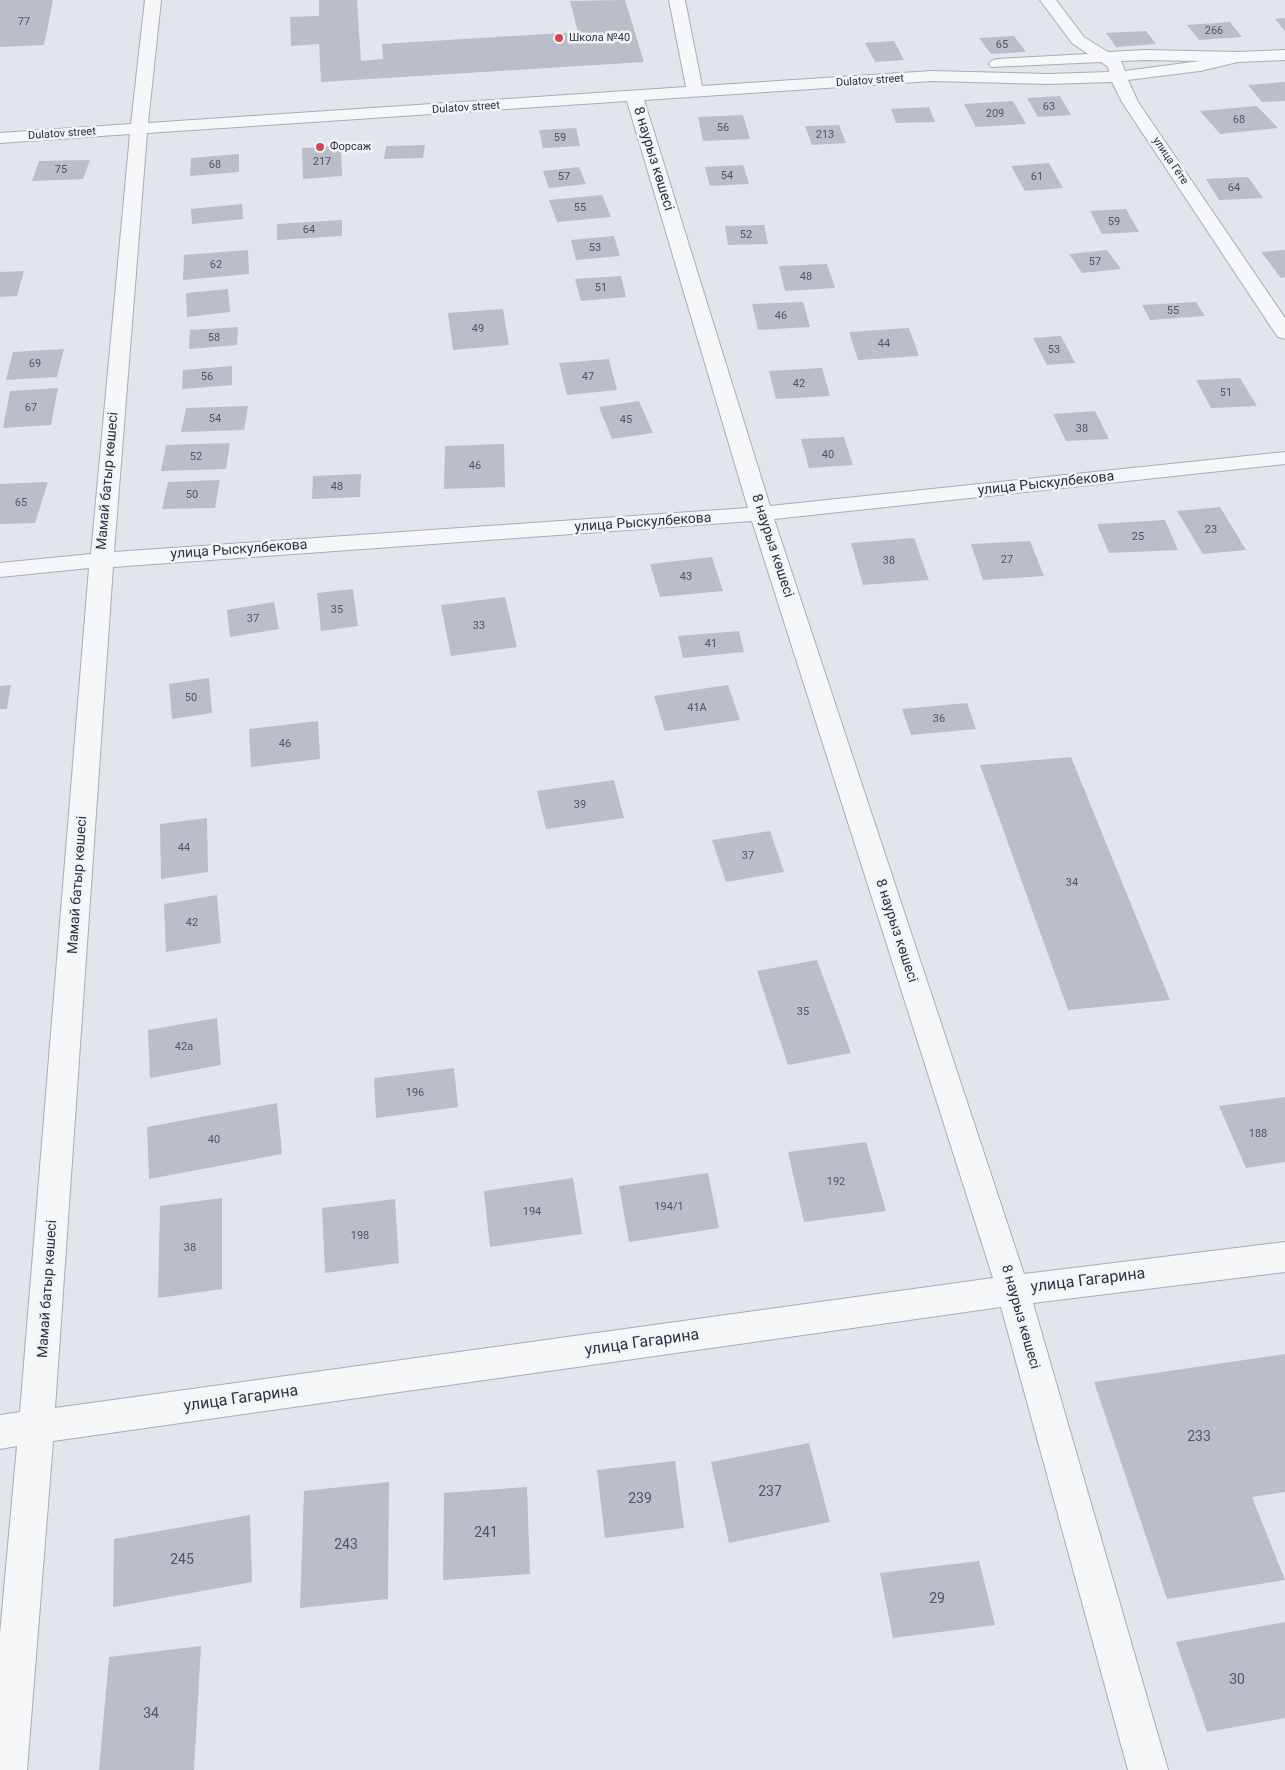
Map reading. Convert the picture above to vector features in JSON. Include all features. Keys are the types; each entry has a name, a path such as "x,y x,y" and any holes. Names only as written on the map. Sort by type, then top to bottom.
{"street":[{"name":"Мамай батыр көшесі","path":"7,1770 38,1428 102,560 137,129 153,0"},
{"path":"677,0 695,92"},
{"name":"улица Гёте","path":"1048,0 1078,40 1116,65 1118,77 1130,102 1285,333"},
{"name":"Dulatov street","path":"932,76 1005,63 1104,56 1183,54 1238,57 1285,55"},
{"name":"Dulatov street","path":"0,138 932,76 1055,80 1118,77 1200,68 1238,57"},
{"name":"8 наурыз көшесі","path":"634,96 761,514 1013,1290 1148,1770"},
{"name":"улица Рыскулбекова","path":"0,570 102,560 761,514 1285,458"},
{"name":"улица Гагарина","path":"0,1432 1013,1290 1285,1257"}],"building":[{"path":"0,0 53,0 44,45 0,47"},
{"name":"Школа №40","path":"319,0 357,0 361,61 383,59 382,44 578,32 570,1 625,0 644,62 321,82 319,44 291,46 290,17 319,16"},
{"path":"1285,18 1285,31 1275,19"},
{"path":"1230,22 1242,37 1199,40 1187,25"},
{"path":"1146,31 1156,44 1116,47 1106,33"},
{"path":"1014,36 1026,52 991,54 979,38"},
{"path":"894,41 904,60 875,62 865,43"},
{"path":"1285,82 1285,101 1262,102 1248,85"},
{"path":"1060,96 1071,115 1038,117 1027,98"},
{"path":"1013,101 1026,124 976,127 964,104"},
{"path":"1257,106 1278,128 1220,134 1200,111"},
{"path":"929,107 935,122 896,123 891,109"},
{"path":"743,115 750,139 703,141 698,117"},
{"path":"839,125 846,143 812,145 805,126"},
{"path":"576,128 580,146 543,148 539,130"},
{"path":"425,145 423,158 384,159 386,146"},
{"path":"341,146 342,176 303,179 302,148"},
{"path":"239,154 239,172 190,176 191,158"},
{"path":"90,160 83,179 32,181 39,161"},
{"path":"1049,163 1063,188 1025,191 1011,166"},
{"path":"743,165 749,184 710,186 705,167"},
{"path":"579,167 586,184 549,188 543,171"},
{"path":"1248,177 1263,198 1219,200 1206,179"},
{"path":"602,195 611,217 557,222 549,200"},
{"path":"242,204 243,219 192,224 191,209"},
{"path":"1126,209 1139,232 1102,234 1090,211"},
{"path":"342,220 342,236 277,240 277,224"},
{"path":"764,225 768,244 728,245 725,226"},
{"path":"614,236 620,256 576,260 571,240"},
{"path":"248,250 249,274 183,280 184,255"},
{"path":"1107,250 1121,269 1082,273 1069,254"},
{"path":"1285,250 1285,277 1281,278 1261,252"},
{"path":"827,264 835,288 785,291 779,266"},
{"path":"24,271 17,296 0,297 0,272"},
{"path":"621,276 626,297 581,301 575,279"},
{"path":"228,289 230,312 187,317 186,293"},
{"path":"803,302 810,327 758,330 752,304"},
{"path":"1196,302 1205,316 1150,320 1142,305"},
{"path":"503,309 509,345 453,350 448,313"},
{"path":"238,327 237,345 189,349 190,330"},
{"path":"909,328 919,356 858,360 849,332"},
{"path":"1061,336 1075,363 1047,365 1033,338"},
{"path":"64,349 57,377 6,380 13,352"},
{"path":"609,359 617,390 567,395 559,363"},
{"path":"232,366 232,385 182,389 183,370"},
{"path":"822,368 830,396 776,399 769,371"},
{"path":"1240,378 1257,406 1211,408 1196,380"},
{"path":"58,388 51,425 3,428 10,391"},
{"path":"639,401 653,433 612,439 599,407"},
{"path":"248,406 244,430 181,432 186,408"},
{"path":"1095,411 1109,439 1066,441 1053,414"},
{"path":"844,437 853,465 809,468 801,439"},
{"path":"230,443 226,469 161,471 166,445"},
{"path":"504,444 505,487 444,489 445,446"},
{"path":"361,474 360,497 312,499 313,476"},
{"path":"220,480 215,508 162,509 168,482"},
{"path":"48,482 35,523 0,524 0,484"},
{"path":"1220,507 1246,550 1203,554 1177,511"},
{"path":"1165,520 1178,550 1109,553 1097,524"},
{"path":"914,538 929,580 863,585 851,543"},
{"path":"1030,541 1044,576 983,580 971,544"},
{"path":"712,557 723,591 660,597 650,564"},
{"path":"353,589 358,626 321,631 317,593"},
{"path":"505,597 517,647 451,656 441,605"},
{"path":"274,602 279,629 230,637 227,610"},
{"path":"739,631 744,652 683,658 678,636"},
{"path":"209,678 212,713 172,719 169,684"},
{"path":"11,685 7,709 0,709 0,686"},
{"path":"728,685 740,720 665,731 654,696"},
{"path":"967,703 976,729 911,735 902,709"},
{"path":"318,721 320,759 251,767 249,729"},
{"path":"1071,757 1170,1000 1068,1010 980,765"},
{"path":"614,780 624,818 546,829 537,791"},
{"path":"207,818 208,872 161,879 160,824"},
{"path":"770,831 784,872 726,882 712,840"},
{"path":"217,895 221,943 166,952 164,904"},
{"path":"817,960 851,1053 788,1065 757,971"},
{"path":"217,1018 221,1065 150,1078 148,1030"},
{"path":"454,1068 458,1107 376,1118 374,1078"},
{"path":"1285,1097 1285,1162 1246,1168 1219,1106"},
{"path":"277,1103 282,1154 149,1179 147,1127"},
{"path":"866,1142 886,1211 804,1222 788,1152"},
{"path":"708,1173 719,1228 629,1242 619,1186"},
{"path":"573,1178 582,1234 490,1247 484,1191"},
{"path":"222,1198 222,1289 158,1298 160,1206"},
{"path":"395,1199 399,1263 325,1273 322,1208"},
{"path":"1285,1354 1285,1492 1252,1497 1285,1580 1167,1599 1094,1382"},
{"path":"809,1443 830,1522 729,1543 711,1462"},
{"path":"675,1461 684,1528 605,1538 597,1470"},
{"path":"389,1482 388,1599 300,1608 304,1491"},
{"path":"527,1487 530,1574 443,1580 444,1493"},
{"path":"250,1515 252,1582 113,1607 114,1539"},
{"path":"979,1561 995,1625 893,1638 880,1573"},
{"path":"1285,1622 1285,1718 1207,1732 1176,1642"},
{"path":"201,1646 194,1770 99,1770 109,1657"}],"place":[{"name":"Школа №40","path":"559,38"},
{"name":"Форсаж","path":"320,147"}]}
